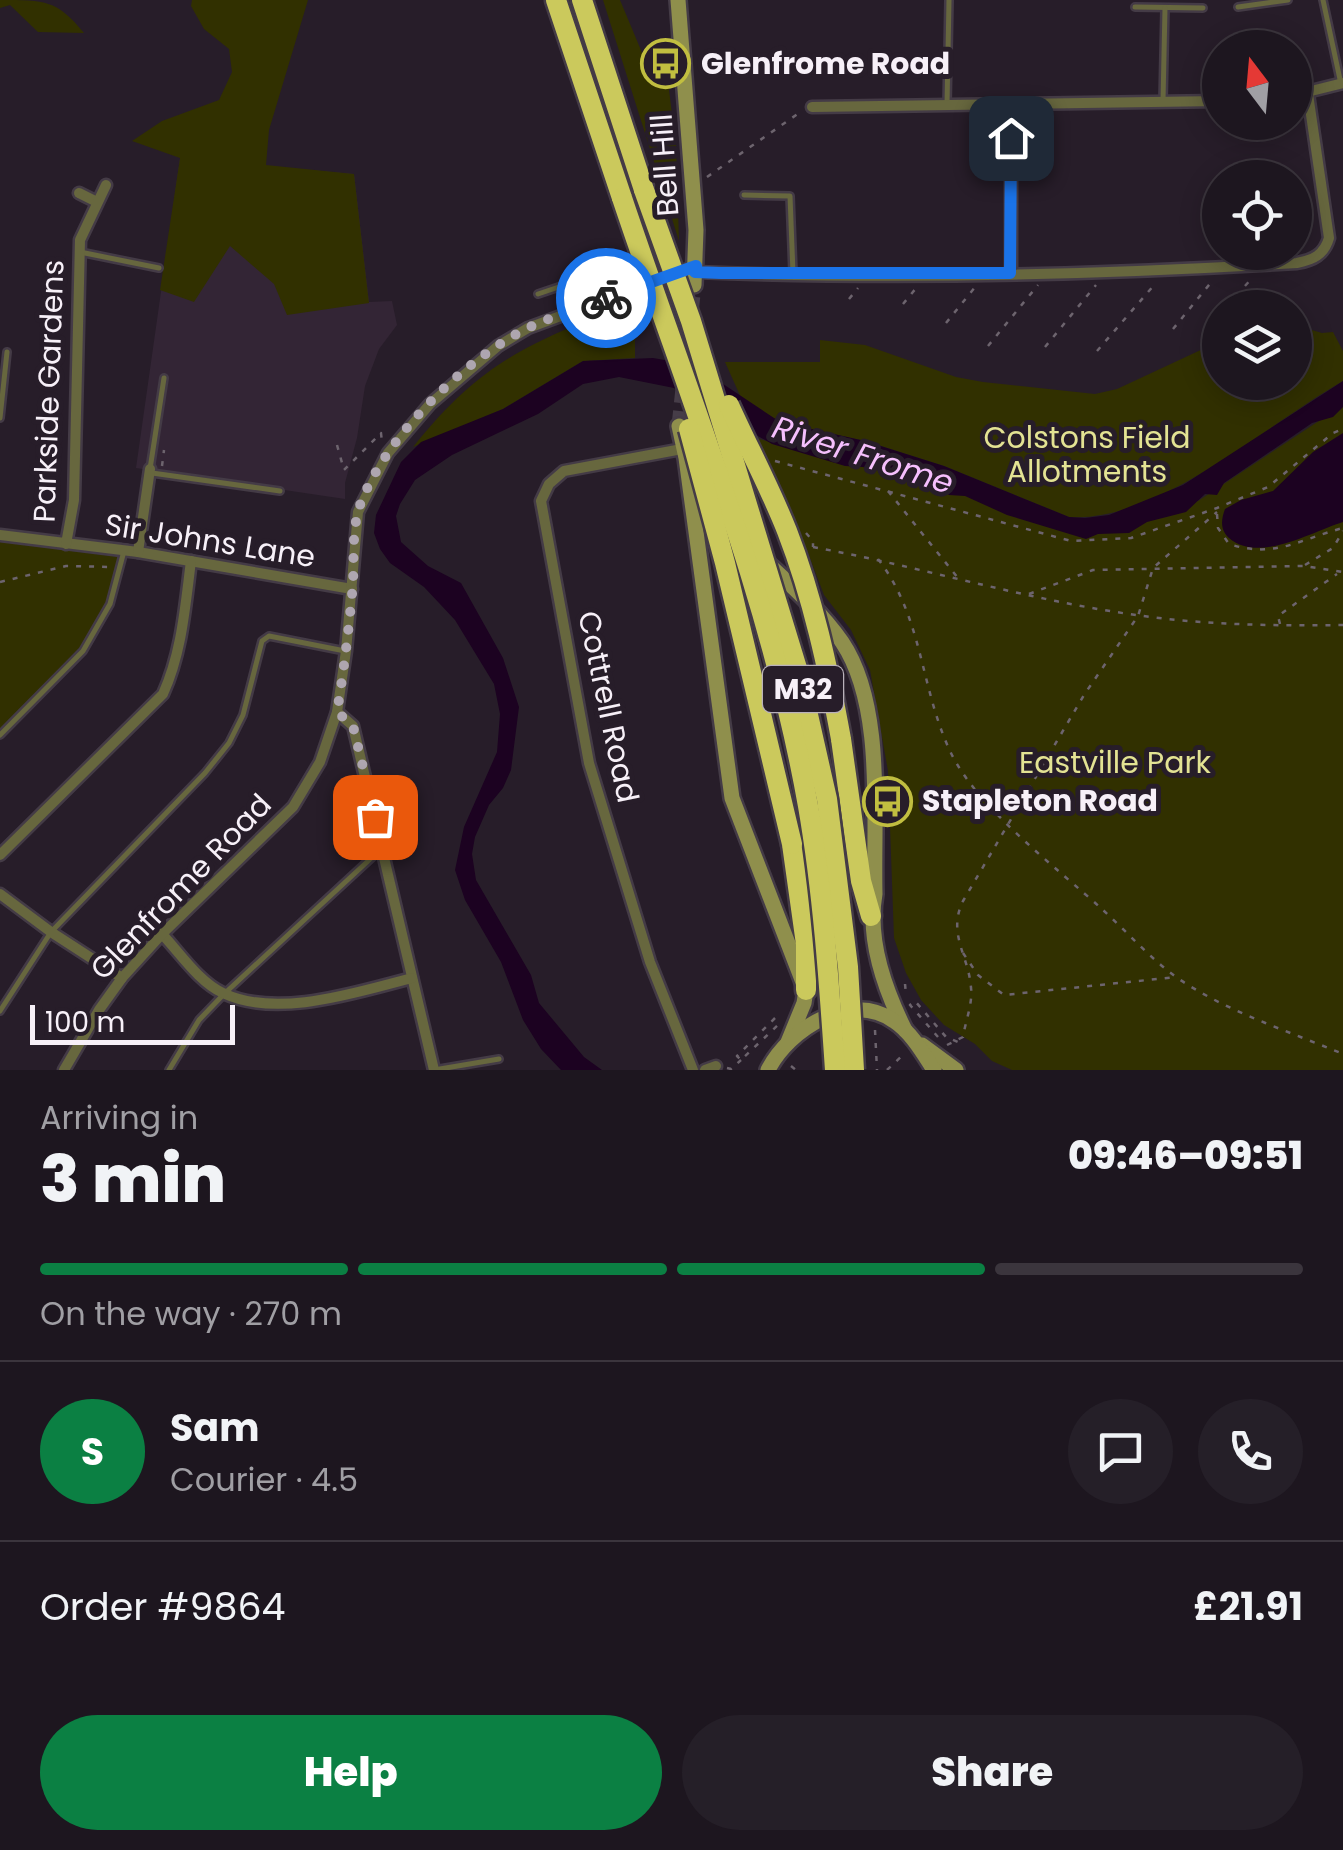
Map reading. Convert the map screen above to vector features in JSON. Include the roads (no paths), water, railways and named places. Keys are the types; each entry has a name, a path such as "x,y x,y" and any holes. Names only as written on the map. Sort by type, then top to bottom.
{"highway":[{"name":"M32","path":"556,0 728,506 779,678 808,806 828,969 835,1070"},
{"name":"M32","path":"582,0 691,321 799,674 827,799 848,967 854,1070"},
{"name":"M32","path":"691,321 791,544 826,660 871,916"},
{"name":"M32","path":"666,330 792,844 806,944 806,990"}],"main road":[{"name":"Bell Hill","path":"678,0 687,89 695,275"},
{"path":"678,426 732,798 806,990 788,1042 772,1063 757,1070"},
{"path":"684,453 715,504 746,544 826,621 844,646 868,700 875,894 871,916 888,994 908,1033 934,1070"},
{"path":"702,587 712,559 746,544"},
{"path":"788,1042 817,1021 847,1010 878,1013 956,1070"}],"street":[{"path":"1312,93 1342,84"},
{"path":"812,107 1202,100"},
{"path":"1010,273 1011,104"},
{"path":"695,275 1166,271 1313,260 1324,251 1329,238 1312,120"},
{"name":"Parkside Gardens","path":"66,544 74,500 80,252 85,225 106,185"},
{"path":"79,193 97,202"},
{"name":"Glenfrome Road","path":"64,1070 122,978 293,807 320,762 337,712 358,512 388,452 430,404 498,346 528,328 695,275"},
{"name":"Cottrell Road","path":"684,453 564,471 548,484 541,500 589,764 650,962 693,1070"},
{"path":"138,552 150,471"},
{"name":"Sir Johns Lane","path":"0,536 66,544 122,557 138,552 352,589"},
{"path":"0,855 163,694 180,644 190,560"},
{"path":"337,712 353,726 433,1070"},
{"path":"0,894 122,978"},
{"path":"162,934 208,983 224,994 261,1002 324,1000 412,978"}],"lane":[{"path":"947,105 949,0"},
{"path":"1238,8 1288,0"},
{"path":"1322,0 1342,84"},
{"path":"1135,8 1204,8"},
{"path":"1164,101 1165,8"},
{"path":"744,195 790,196 793,273"},
{"path":"664,255 696,248"},
{"path":"80,252 158,268"},
{"path":"538,294 648,258"},
{"path":"0,418 7,352"},
{"path":"164,378 150,471 280,491"},
{"path":"0,735 83,650 110,604 122,557"},
{"path":"0,1011 51,932 229,743 243,715 262,641 269,636 346,652"},
{"path":"169,1070 199,1020 382,848"},
{"path":"433,1070 499,1059"}],"water":[{"name":"River Frome","path":"653,358 682,363 714,378 780,422 865,441 944,466 1069,517 1109,515 1183,485 1343,381 1343,407 1333,417 1312,423 1224,483 1217,495 1205,494 1186,512 1147,522 1129,533 1098,534 1086,539 1007,515 965,496 949,495 939,486 894,469 845,466 772,444 674,388 619,377 583,384 538,414 452,455 415,480 396,516 401,542 428,566 461,583 503,658 519,707 511,770 489,805 472,854 476,880 531,975 539,1003 584,1057 602,1070 561,1070 541,1049 523,1020 501,962 465,900 455,870 464,827 497,752 500,714 494,684 455,620 424,587 390,563 380,549 374,533 376,515 401,462 421,442 503,409 583,361"},
{"path":"1343,433 1343,522 1270,547 1241,545 1226,535 1222,525 1225,509 1273,491 1313,452"}],"tunnel":[{"path":"679,426 694,285"}],"place":[{"name":"Glenfrome Road","path":"666,64"},
{"name":"Stapleton Road","path":"887,801"}],"park label":[{"name":"Colstons Field Allotments","path":"1087,455"},
{"name":"Eastville Park","path":"1115,763"}]}
